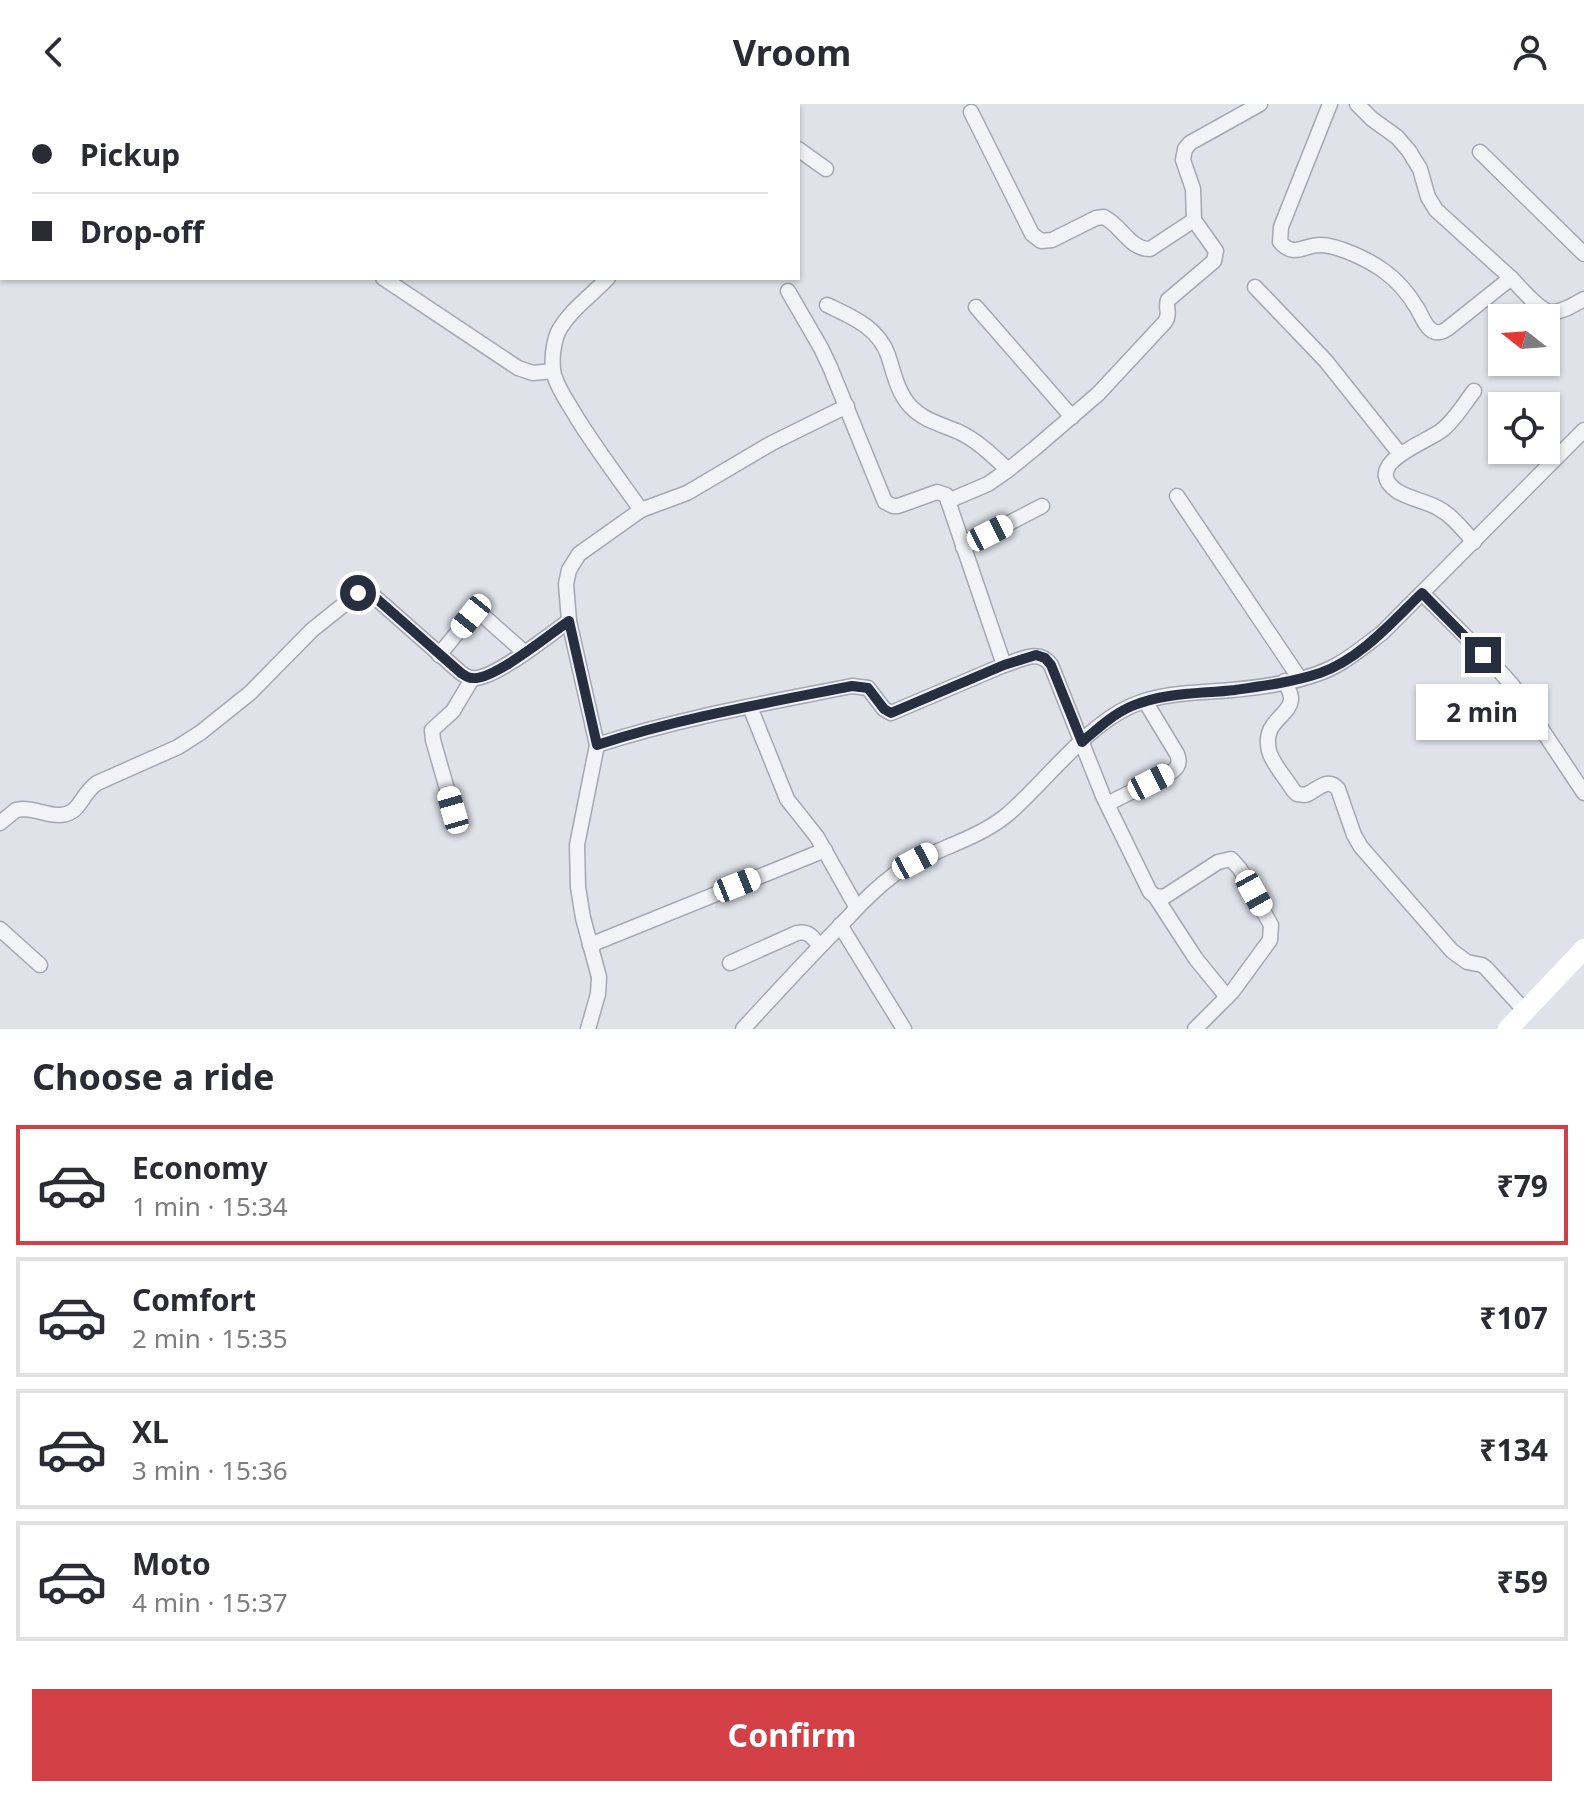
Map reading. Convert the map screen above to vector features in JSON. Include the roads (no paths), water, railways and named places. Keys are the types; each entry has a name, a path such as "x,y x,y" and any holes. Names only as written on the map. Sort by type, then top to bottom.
{"main road":[{"path":"1508,1029 1584,949"}],"street":[{"path":"948,501 988,484 1072,417 1165,322 1169,315 1168,300 1214,261 1216,251 1194,220 1193,189 1183,160 1185,149 1190,143 1260,104"},
{"path":"1330,104 1281,227 1280,242 1285,248 1296,251 1314,246 1333,247 1380,268 1401,285 1428,327 1436,332 1447,329 1511,278"},
{"path":"1357,104 1409,151 1420,169 1428,197 1436,210 1545,311 1561,311 1584,299"},
{"path":"971,112 1036,239 1049,241 1104,217 1136,247 1150,249 1194,220"},
{"path":"800,150 826,169"},
{"path":"1480,152 1584,254"},
{"path":"386,280 518,368 533,373 553,371"},
{"path":"606,280 559,330 553,371 560,390 589,438 641,510"},
{"path":"1255,287 1325,360 1400,454"},
{"path":"788,291 821,348 885,502 898,506 937,492 946,495 1004,665"},
{"path":"827,305 858,320 881,340 897,386 911,407 923,417 972,439 1008,470"},
{"path":"976,307 1072,417"},
{"path":"1474,391 1440,432 1400,454 1387,470 1387,477 1394,488 1446,513 1474,542"},
{"path":"588,1029 600,985 599,971 583,918 578,887 577,845 597,745 569,621 566,584 569,570 589,545 641,510 687,493 772,443 847,406"},
{"path":"743,1029 819,945 887,880 915,861 981,832 1008,814 1082,742 1117,714 1145,701 1176,694 1233,690 1292,680 1331,668 1360,649 1382,633 1584,430"},
{"path":"1177,496 1292,680 1291,700 1271,728 1269,751 1293,790 1297,794 1309,795 1324,784 1335,785 1361,847 1452,951 1467,962 1486,968 1525,1011"},
{"path":"963,547 1042,506"},
{"path":"0,823 16,810 23,809 66,816 97,783 178,747 200,733 250,693 312,630 362,590 369,592 439,655 472,679 498,671 569,621"},
{"path":"1422,593 1513,686 1584,793"},
{"path":"439,655 471,616 479,612 524,652"},
{"path":"597,745 638,732 860,686 871,691 884,709 891,713 1004,665 1042,656 1048,660 1107,804 1147,887 1196,959 1227,997"},
{"path":"453,810 432,730 453,711 472,679"},
{"path":"1107,804 1173,771 1179,763 1180,759 1145,701"},
{"path":"750,707 787,799 812,829 857,908"},
{"path":"590,945 825,850"},
{"path":"1155,896 1169,895 1218,862 1231,859 1240,869 1271,925 1272,932 1266,947 1227,997 1195,1029"},
{"path":"840,925 904,1029"},
{"path":"0,929 40,965"},
{"path":"730,963 797,933 806,932 819,945"}]}
